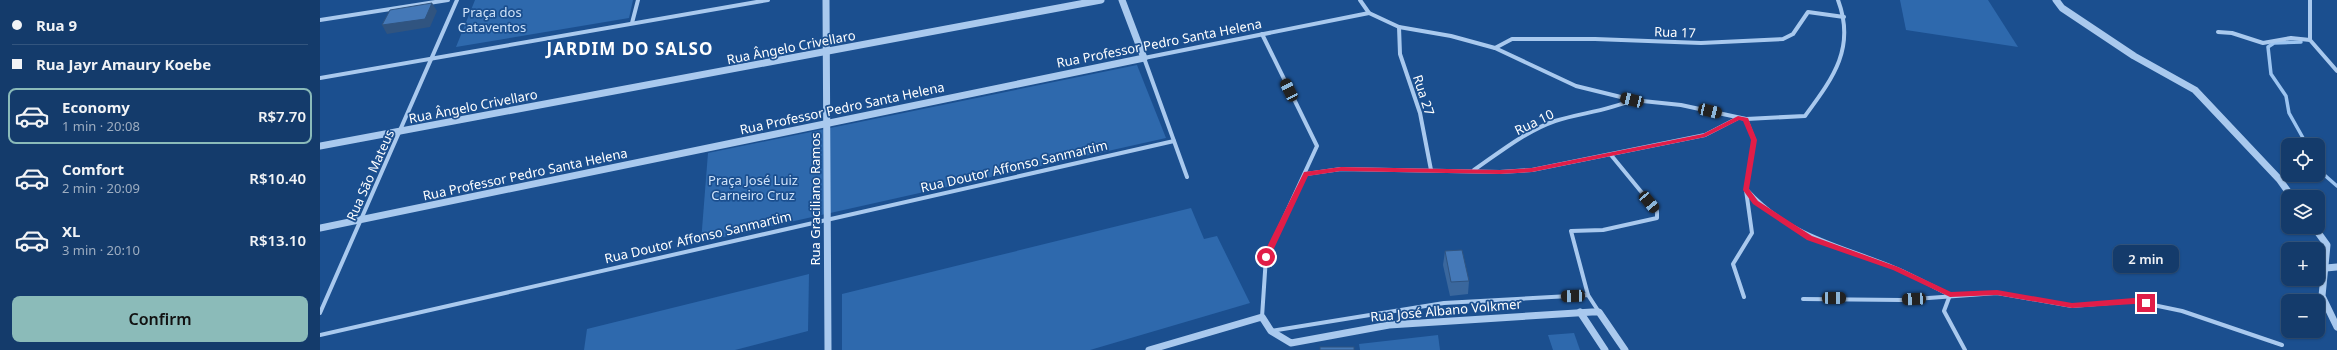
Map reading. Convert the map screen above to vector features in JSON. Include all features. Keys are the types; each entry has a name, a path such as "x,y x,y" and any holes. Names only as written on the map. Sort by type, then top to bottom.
{"street":[{"path":"320,20 448,0"},
{"name":"Rua São Mateus","path":"320,313 457,0"},
{"path":"632,23 638,0"},
{"path":"320,78 431,60 768,0"},
{"name":"Rua Graciliano Ramos","path":"826,0 828,350"},
{"name":"Rua Ângelo Crivellaro","path":"320,146 1101,0"},
{"path":"1122,0 1187,177"},
{"path":"1360,0 1369,13 1399,27 1451,36 1495,48 1576,86 1632,100 1681,105 1746,119 1806,116 1824,88 1844,49 1844,17 1838,0"},
{"path":"2056,0 2062,8 2134,56 2195,90 2279,179 2287,190"},
{"path":"2310,0 2310,40 2337,71"},
{"name":"Rua 17","path":"1495,48 1512,39 1595,39 1701,43 1783,39 1793,34 1808,12 1844,17"},
{"name":"Rua Professor Pedro Santa Helena","path":"320,228 826,123 1369,13"},
{"name":"Rua 27","path":"1399,27 1397,39 1400,59 1415,95 1423,126 1431,170"},
{"path":"2218,32 2232,33 2263,43 2291,38 2310,40"},
{"path":"1262,34 1317,146 1306,174 1266,257 1262,317 1271,331 1444,303 1501,298 1588,295"},
{"name":"Rua 10","path":"1474,170 1522,138 1553,122 1619,107 1632,100"},
{"path":"1306,174 1341,169 1474,170 1500,172 1532,170 1705,135 1738,118"},
{"path":"1744,297 1732,264 1752,233 1746,190 1754,140 1746,119"},
{"name":"Rua Doutor Affonso Sanmartim","path":"320,335 1174,141"},
{"path":"1611,155 1657,212 1657,218 1600,230 1571,231 1588,295 1625,350"},
{"path":"1746,190 1756,202 1810,238 1895,268 1950,295"},
{"path":"2319,234 2327,245 2326,268 2322,296 2337,327"},
{"path":"2326,268 2337,267"},
{"path":"1803,299 1901,300 1950,295 1997,293 2072,306 2134,301 2182,311 2282,345"},
{"path":"1950,295 1944,311 1965,350"},
{"path":"1580,312 1605,350"},
{"name":"Rua José Albano Volkmer","path":"1271,331 1291,343 1389,325 1599,312"},
{"path":"1148,350 1262,317"}],"green space":[{"name":"Praça dos Cataventos","path":"475,0 633,0 629,18 456,47"},
{"path":"1900,0 1988,0 2018,47 1906,30"},
{"name":"Praça José Luiz Carneiro Cruz","path":"1137,65 1166,138 701,242 708,153"},
{"path":"1191,208 1204,239 1217,236 1250,303 1090,350 842,350 842,294"},
{"path":"809,274 808,331 735,350 584,350 587,329"},
{"path":"1574,333 1580,350 1553,350 1548,335"},
{"path":"1438,335 1440,350 1360,350 1359,344"}],"building":[{"path":"432,3 425,19 382,25 390,10"},
{"path":"1462,250 1469,281 1451,282 1445,251"},
{"path":"1320,347 1354,347 1354,350 1320,350"}],"waterway":[{"path":"2301,42 2274,43 2268,47 2271,74 2286,96 2289,113 2303,138"},
{"path":"2325,176 2337,186"}],"district":[{"name":"JARDIM DO SALSO","path":"630,49"}],"route":[{"path":"1266,257 1306,174 1341,169 1474,170 1500,172 1532,170 1667,144 1705,135 1738,118 1746,119 1754,140 1746,190 1756,202 1782,221 1810,238 1895,268 1950,295 1997,293 2072,306 2134,301 2146,303"}]}
